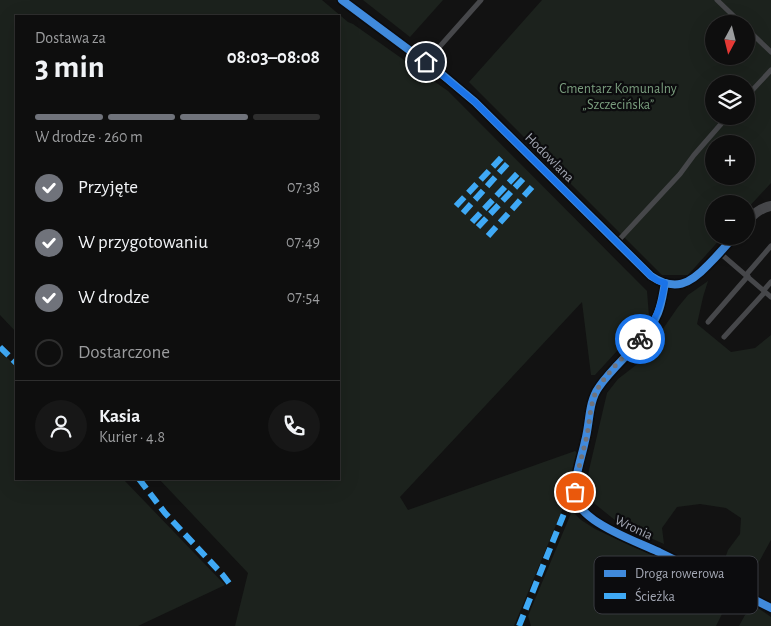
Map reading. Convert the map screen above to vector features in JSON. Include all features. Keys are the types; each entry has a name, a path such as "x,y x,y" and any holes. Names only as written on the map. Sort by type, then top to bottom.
{"street":[{"name":"Hodowlana","path":"342,0 426,62 475,102 651,276 665,283"},
{"path":"755,213 760,209 771,206"},
{"path":"665,283 678,285 690,281 698,276 726,245"},
{"name":"Wronia","path":"665,283 662,300 655,320 598,388 594,397 575,492 579,506 594,520 606,528 665,556"},
{"name":"Wronia","path":"758,602 771,608"}],"lane":[{"path":"426,62 481,0"},
{"path":"717,0 733,15"},
{"path":"755,37 771,52"},
{"path":"755,87 771,70"},
{"path":"617,243 680,174 720,125"},
{"path":"708,322 771,246"},
{"path":"720,252 771,296"},
{"path":"724,337 771,282"}],"green space":[{"path":"0,0 322,0 340,15 15,15 15,331 0,315"},
{"path":"363,0 443,0 410,37"},
{"name":"Cmentarz Komunalny „Szczecińska”","path":"542,0 771,0 771,183 755,200 755,195 705,195 705,245 715,245 688,275 662,275 469,82"},
{"path":"340,15 448,91 647,291 649,316 595,375 591,375 582,302 400,497 408,510 575,451 578,453 568,496 514,626 235,626 248,573 160,480 340,480"},
{"path":"708,281 697,324 731,352 755,348 771,335 771,540 758,564 758,556 726,556 740,534 741,518 726,508 700,504 677,507 662,528 664,544 621,525 595,504 585,493 607,393 618,379 640,362 688,295"},
{"path":"0,350 15,366 15,480 124,480 225,585 138,626 0,626"},
{"path":"572,511 581,520 595,529 653,556 594,556 594,614 722,614 716,626 531,626 528,616"},
{"path":"758,608 771,617 771,626 739,626 745,615 758,614"}],"marked path":[{"path":"456,206 502,157"},
{"path":"463,213 508,163"},
{"path":"472,222 518,173"},
{"path":"478,227 523,179"},
{"path":"488,236 532,187"},
{"path":"0,347 15,362"},
{"path":"140,480 165,513 229,583"},
{"path":"519,626 567,506 575,498"}],"cycle path":[{"path":"342,0 444,76 475,102 651,276 668,284 682,284 701,272 726,245"},
{"path":"665,283 659,309 653,323 595,393 576,479 575,494 580,507 594,520 626,538 667,556"},
{"path":"758,602 771,608"}],"way so far":[{"path":"575,492 594,397 598,388 640,339"}],"route":[{"path":"426,62 475,102 651,276 665,283 662,300 655,320 640,339"}]}
